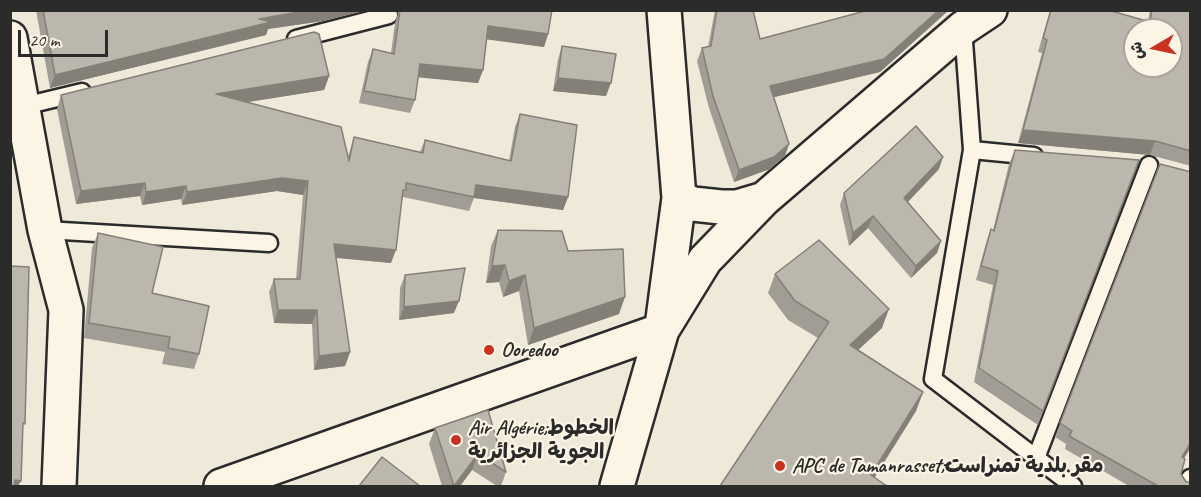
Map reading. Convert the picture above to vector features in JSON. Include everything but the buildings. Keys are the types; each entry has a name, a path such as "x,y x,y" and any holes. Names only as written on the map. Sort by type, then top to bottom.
{"street":[{"path":"617,486 662,330 679,198 664,10"},
{"path":"221,486 662,330 705,260 764,199 976,19"},
{"path":"10,38 45,230 66,310 59,486"},
{"path":"679,198 693,204 721,207 736,207 764,199"}],"lane":[{"path":"275,44 389,15"},
{"path":"976,19 972,150 933,379 1073,486"},
{"path":"24,106 93,89"},
{"path":"972,150 1054,157"},
{"path":"1036,458 1143,165 1170,171"},
{"path":"45,230 269,243"},
{"path":"1185,486 1191,478"}],"place":[{"name":"Ooredoo","path":"489,350"},
{"name":"Air Algérie;الخطوط الجوية الجزائرية","path":"456,440"},
{"name":"APC de Tamanrasset;مقر بلدية تمنراست","path":"780,466"}]}
